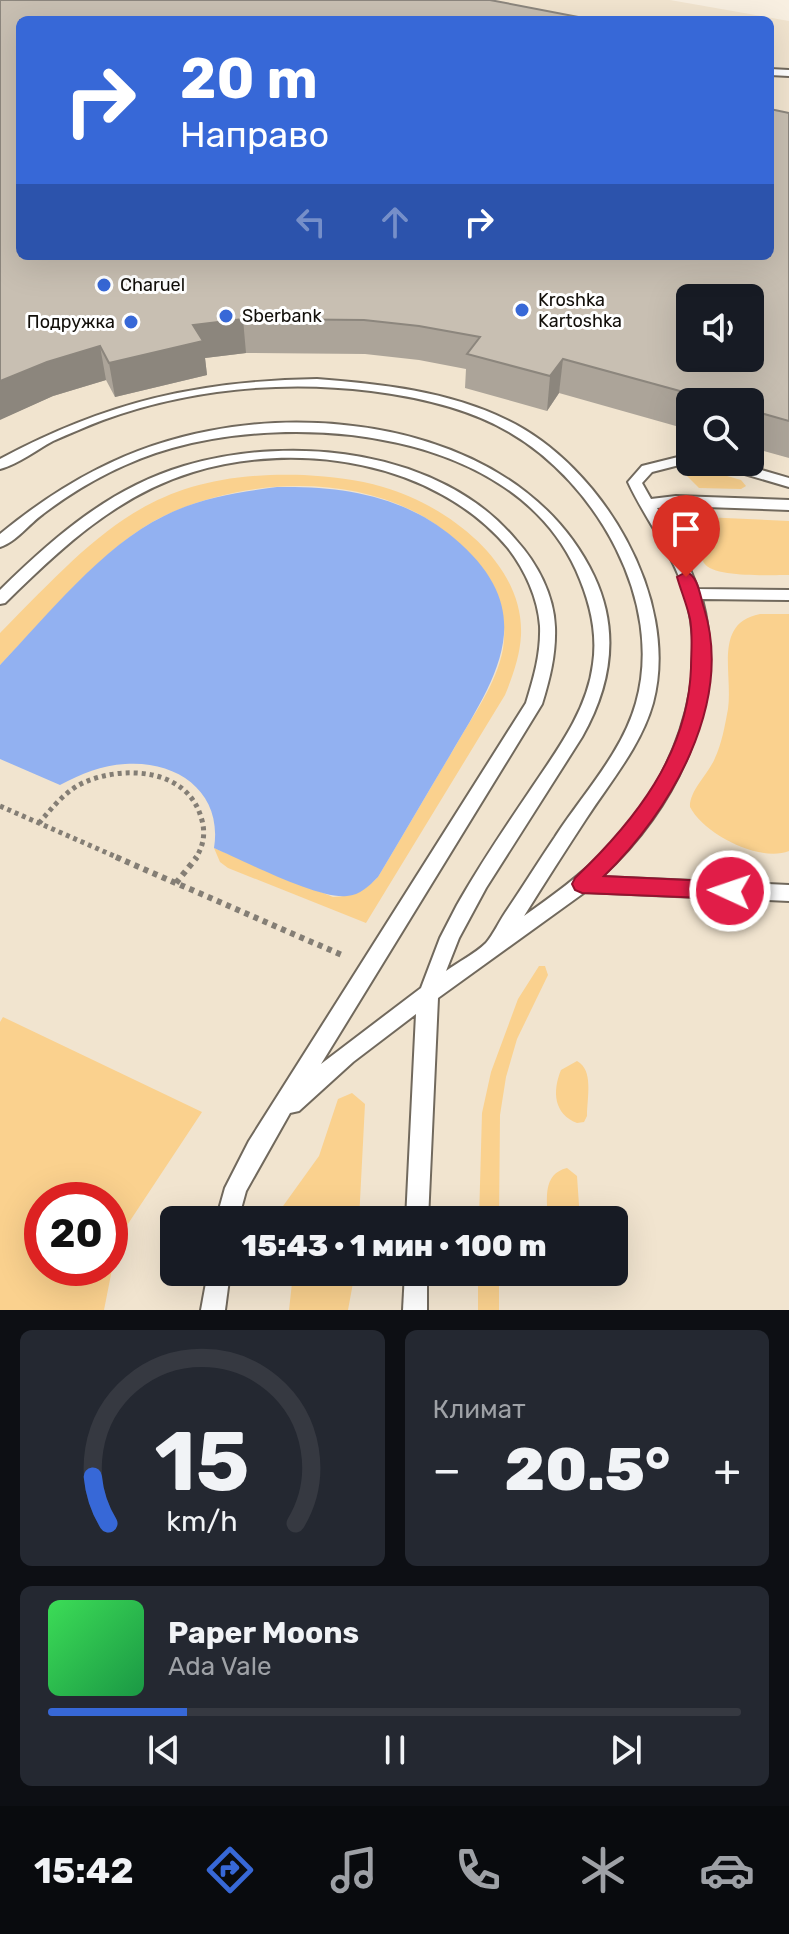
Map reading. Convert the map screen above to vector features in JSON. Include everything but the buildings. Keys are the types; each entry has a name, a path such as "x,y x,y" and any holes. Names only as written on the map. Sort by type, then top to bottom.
{"lane":[{"path":"0,465 61,431 101,415 192,392 278,384 365,387 452,404 488,415 555,457 599,509 632,566 651,640 648,688 641,712 616,760 491,951"},
{"path":"0,542 47,502 105,467 137,454 206,434 278,427 349,431 417,443 477,467 507,484 554,524 573,548 596,600 603,638 599,679 593,700 571,741 475,890 428,995 419,1117 417,1206"},
{"path":"0,599 67,534 107,504 132,490 217,462 277,457 366,463 421,479 471,506 494,524 518,550 537,579 546,604 550,635 546,670 534,704 273,1123 236,1188 231,1206"},
{"path":"273,1123 339,1062 582,884 621,846 650,810 686,739 699,697 701,671 699,619 693,594 673,549 637,487 637,476 676,461"},
{"path":"764,476 789,483"},
{"path":"648,504 706,501 789,505"},
{"path":"693,594 789,595"},
{"path":"582,884 789,893"},
{"path":"213,1310 217,1286"},
{"path":"415,1310 416,1286"}],"path":[{"path":"39,823 66,791 88,780 125,772 164,778 194,799 204,827 202,848 176,883"},
{"path":"0,806 348,958"}],"shaded area":[{"path":"0,0 670,0 761,16 16,16 16,260 774,260 774,18 789,21 789,1310 0,1310"},
{"path":"304,475 373,484 432,507 477,540 510,584 519,608 519,650 505,695 366,923 228,868 220,862 214,848 333,897 358,892 378,877 483,700 503,649 503,615 496,594 478,565 449,534 414,511 375,496 333,488 290,486 246,490 205,500 166,515 122,543 78,582 0,665 0,633 68,565 132,514 167,496 206,483 251,476"},
{"path":"687,476 727,476 741,480 746,486 741,489 699,488"},
{"path":"696,518 789,521 789,575 743,575 709,568 699,555 690,527"},
{"path":"760,614 789,614 789,851 777,854 734,844 707,827 690,807 723,734 728,709 728,651 731,639 745,619"},
{"path":"539,966 545,966 548,975 517,1039 506,1077 500,1115 499,1206 479,1206 482,1113 491,1072 518,999"},
{"path":"3,1017 202,1112 128,1224 128,1182 24,1182 24,1286 109,1286 104,1310 0,1310 0,1022"},
{"path":"577,1061 586,1071 588,1085 587,1116 584,1122 577,1123 559,1108 556,1086 561,1070"},
{"path":"352,1093 365,1104 360,1206 283,1206 319,1156 338,1099"},
{"path":"567,1168 577,1176 579,1206 547,1206 550,1182 559,1171"},
{"path":"292,1286 352,1286 348,1310 289,1310"},
{"path":"478,1286 499,1286 499,1310 478,1310"}],"water":[{"path":"277,487 325,488 371,496 434,523 454,538 481,566 497,593 504,619 502,646 495,672 482,700 378,877 364,890 347,896 334,896 300,886 214,848 215,828 204,796 178,774 144,764 125,764 108,766 60,785 0,759 0,665 76,583 119,545 164,516 205,500"}],"place":[{"name":"Charuel","path":"104,285"},
{"name":"Kroshka Kartoshka","path":"522,310"},
{"name":"Sberbank","path":"226,316"},
{"name":"Подружка","path":"131,322"}],"route":[{"path":"686,577 699,619 701,644 699,697 692,725 681,753 650,810 621,846 582,884 730,891"}]}
